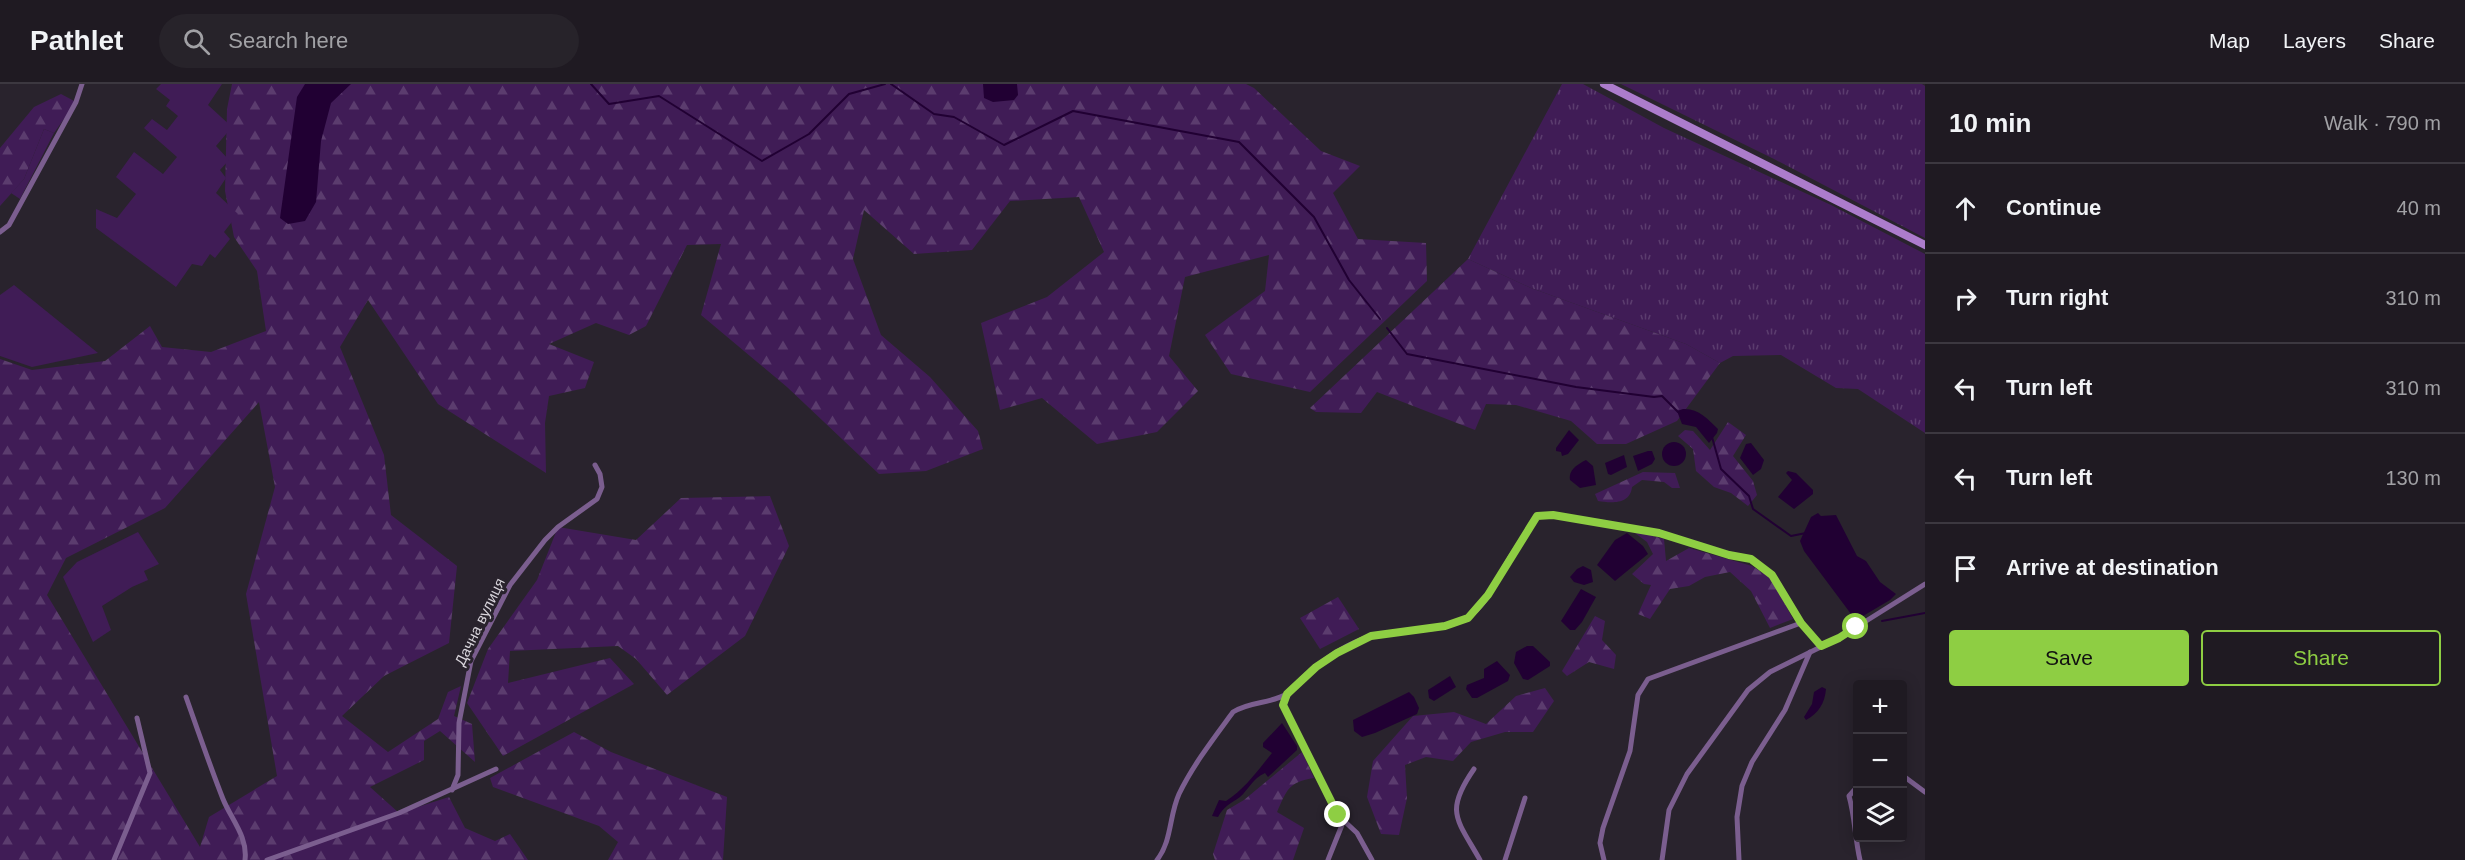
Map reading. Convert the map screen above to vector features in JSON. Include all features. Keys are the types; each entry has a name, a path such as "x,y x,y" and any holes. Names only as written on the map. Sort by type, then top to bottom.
{"street":[{"path":"0,232 9,225 76,102 82,84"},
{"path":"1604,84 1925,245"},
{"name":"Дачна вулиця","path":"452,790 458,775 459,723 471,661 510,585 544,540 597,499 602,487 600,474 595,465"},
{"path":"1158,860 1166,850 1179,794 1233,712 1242,706 1276,700 1287,694 1316,667 1337,653 1371,636 1445,626 1468,618 1488,595 1537,516 1553,515 1659,533 1729,555 1751,559 1772,575 1801,623 1821,646"},
{"path":"1662,860 1670,810 1687,774 1748,690 1770,672 1839,638 1925,584"},
{"path":"1604,860 1600,843 1603,828 1630,751 1638,695 1648,679 1801,623"},
{"path":"1738,860 1737,817 1742,786 1752,762 1785,710 1810,652"},
{"path":"1287,694 1283,705 1342,825 1328,860"},
{"path":"186,697 224,800 237,824 246,852 244,860"},
{"path":"114,860 150,773 137,718"},
{"path":"267,860 399,813 496,769"},
{"path":"1474,769 1458,791 1456,817 1480,860"},
{"path":"1907,779 1925,792"},
{"path":"1855,788 1849,796 1860,860"},
{"path":"1506,860 1525,798"},
{"path":"1338,815 1357,833 1372,860"}],"green space":[{"path":"161,84 222,84 208,105 232,127 216,146 229,160 220,170 226,178 216,193 238,214 224,232 230,239 215,258 210,254 202,266 192,264 176,287 96,228 96,209 117,218 136,194 116,177 134,152 163,174 177,157 144,128 152,119 167,130 178,116 166,106 170,100 156,89"},
{"path":"232,84 1246,84 1254,88 1321,151 1360,166 1333,193 1358,239 1426,243 1427,281 1310,392 1231,374 1205,335 1265,291 1269,255 1185,277 1169,356 1198,391 1157,432 1097,444 1042,398 1000,410 981,323 1047,297 1104,252 1079,197 1010,201 972,250 914,254 864,210 853,259 881,335 930,377 978,431 983,449 926,471 879,474 787,387 701,315 721,244 687,245 646,326 629,335 596,323 549,344 594,362 585,388 549,396 545,423 546,473 438,404 368,300 340,347 384,455 391,515 457,566 449,643 384,676 342,716 388,752 438,719 448,692 461,686 454,716 472,724 475,762 440,731 424,741 424,760 370,787 399,813 449,797 465,828 495,841 510,834 528,860 0,860 0,359 32,370 105,361 150,326 162,347 211,352 266,331 257,271 234,237 225,191 227,109","holes":["259,402 275,487 246,594 277,776 209,817 200,847 47,595 66,558 165,508"]},
{"path":"1562,84 1583,84 1664,128 1831,205 1925,254 1925,433 1858,389 1836,388 1781,355 1733,356 1720,363 1686,344 1531,288 1468,259"},
{"path":"1621,84 1922,84 1925,86 1925,238 1774,159"},
{"path":"61,94 76,102 54,133 44,129 24,179 0,206 0,148 34,107"},
{"path":"44,129 54,133 20,199 11,193 24,179"},
{"path":"1468,259 1531,288 1686,344 1720,363 1677,421 1626,444 1597,444 1571,421 1516,405 1486,404 1475,430 1377,392 1361,413 1316,412 1310,408"},
{"path":"14,285 98,353 32,367 0,356 0,295"},
{"path":"1728,422 1746,435 1733,456 1753,481 1757,495 1748,506 1731,493 1714,487 1696,471 1693,449 1678,436 1685,430 1693,431 1710,450"},
{"path":"1643,472 1675,473 1680,488 1672,488 1664,482 1642,480 1632,487 1628,497 1624,500 1619,502 1598,501 1595,494"},
{"path":"770,496 789,546 745,636 667,695 636,659 618,646 510,651 508,683 610,658 634,684 503,756 467,703 488,649 537,580 558,527 636,540 681,498"},
{"path":"1631,530 1664,539 1666,561 1689,548 1752,566 1771,578 1793,619 1770,628 1751,591 1730,572 1705,577 1689,586 1670,589 1650,619 1638,614 1651,585 1644,584 1632,574 1653,554 1647,542"},
{"path":"138,532 159,564 144,571 148,580 102,606 111,630 93,642 63,577 77,562"},
{"path":"1338,597 1359,629 1320,649 1300,618"},
{"path":"1595,616 1605,621 1602,640 1616,655 1614,669 1589,662 1567,676 1562,671"},
{"path":"1545,688 1554,701 1533,732 1505,732 1471,742 1453,761 1426,757 1405,765 1407,798 1399,835 1381,834 1367,797 1373,761 1413,716 1454,712 1486,724 1516,696"},
{"path":"574,732 611,752 727,797 723,860 608,860 618,842 599,826 493,787 490,778"},
{"path":"1302,752 1314,778 1299,782 1290,788 1277,812 1304,828 1293,860 1215,860 1213,854 1227,810 1244,800"}],"shaded area":[{"path":"305,84 351,84 331,103 321,141 316,202 305,221 288,224 280,218 297,97"},
{"path":"983,84 1017,84 1018,95 1014,100 993,102 984,98"},
{"path":"1683,409 1698,412 1718,429 1709,443 1696,427 1682,424 1677,411"},
{"path":"1569,430 1579,440 1568,454 1562,456 1556,448"},
{"path":"1674,442 1679,443 1685,449 1685,459 1679,465 1674,466 1669,465 1663,459 1662,454 1663,449 1669,443"},
{"path":"1751,443 1764,460 1761,469 1753,475 1740,458 1746,444"},
{"path":"1652,451 1655,459 1652,464 1638,471 1633,456"},
{"path":"1624,455 1627,467 1611,475 1608,474 1605,463"},
{"path":"1586,460 1593,466 1596,485 1580,488 1570,480 1570,476 1574,468"},
{"path":"1788,471 1796,473 1813,490 1813,494 1794,509 1778,497 1792,480 1786,473"},
{"path":"1818,513 1821,516 1836,515 1857,556 1866,561 1880,582 1896,594 1858,619 1851,614 1804,551 1800,541 1811,517"},
{"path":"1627,533 1643,546 1648,554 1615,581 1597,565 1615,540"},
{"path":"1583,566 1591,570 1593,582 1584,585 1574,582 1570,577"},
{"path":"1581,589 1596,597 1582,622 1575,630 1570,630 1561,621"},
{"path":"1527,646 1533,646 1550,662 1550,666 1528,680 1523,679 1514,663 1516,652"},
{"path":"1497,661 1510,675 1508,681 1477,698 1472,698 1466,689 1467,685 1484,678 1484,669"},
{"path":"1450,676 1456,687 1434,701 1429,698 1428,690"},
{"path":"1822,687 1826,689 1822,703 1814,715 1806,720 1804,717 1812,704 1814,692"},
{"path":"1409,692 1419,708 1417,714 1362,737 1354,731 1353,720"},
{"path":"1282,723 1297,746 1297,750 1268,777 1265,773 1257,778 1218,817 1212,816 1219,800 1226,801 1239,791 1272,753 1263,747 1263,743"}],"waterway":[{"path":"591,84 609,104 659,96 762,161 809,134 849,94 885,84"},
{"path":"891,84 934,114 954,117 1004,145 1073,111 1239,142 1314,217 1349,280 1380,319"},
{"path":"1387,328 1407,354 1576,387 1654,397 1662,396 1678,412"},
{"path":"1712,437 1721,469 1749,496 1753,509 1791,536 1806,533"},
{"path":"1882,621 1925,613"}],"route":[{"path":"1338,815 1283,705 1287,694 1316,667 1337,653 1371,636 1445,626 1468,618 1488,595 1537,516 1553,515 1659,533 1729,555 1751,559 1772,575 1801,623 1821,646 1856,627"}]}
